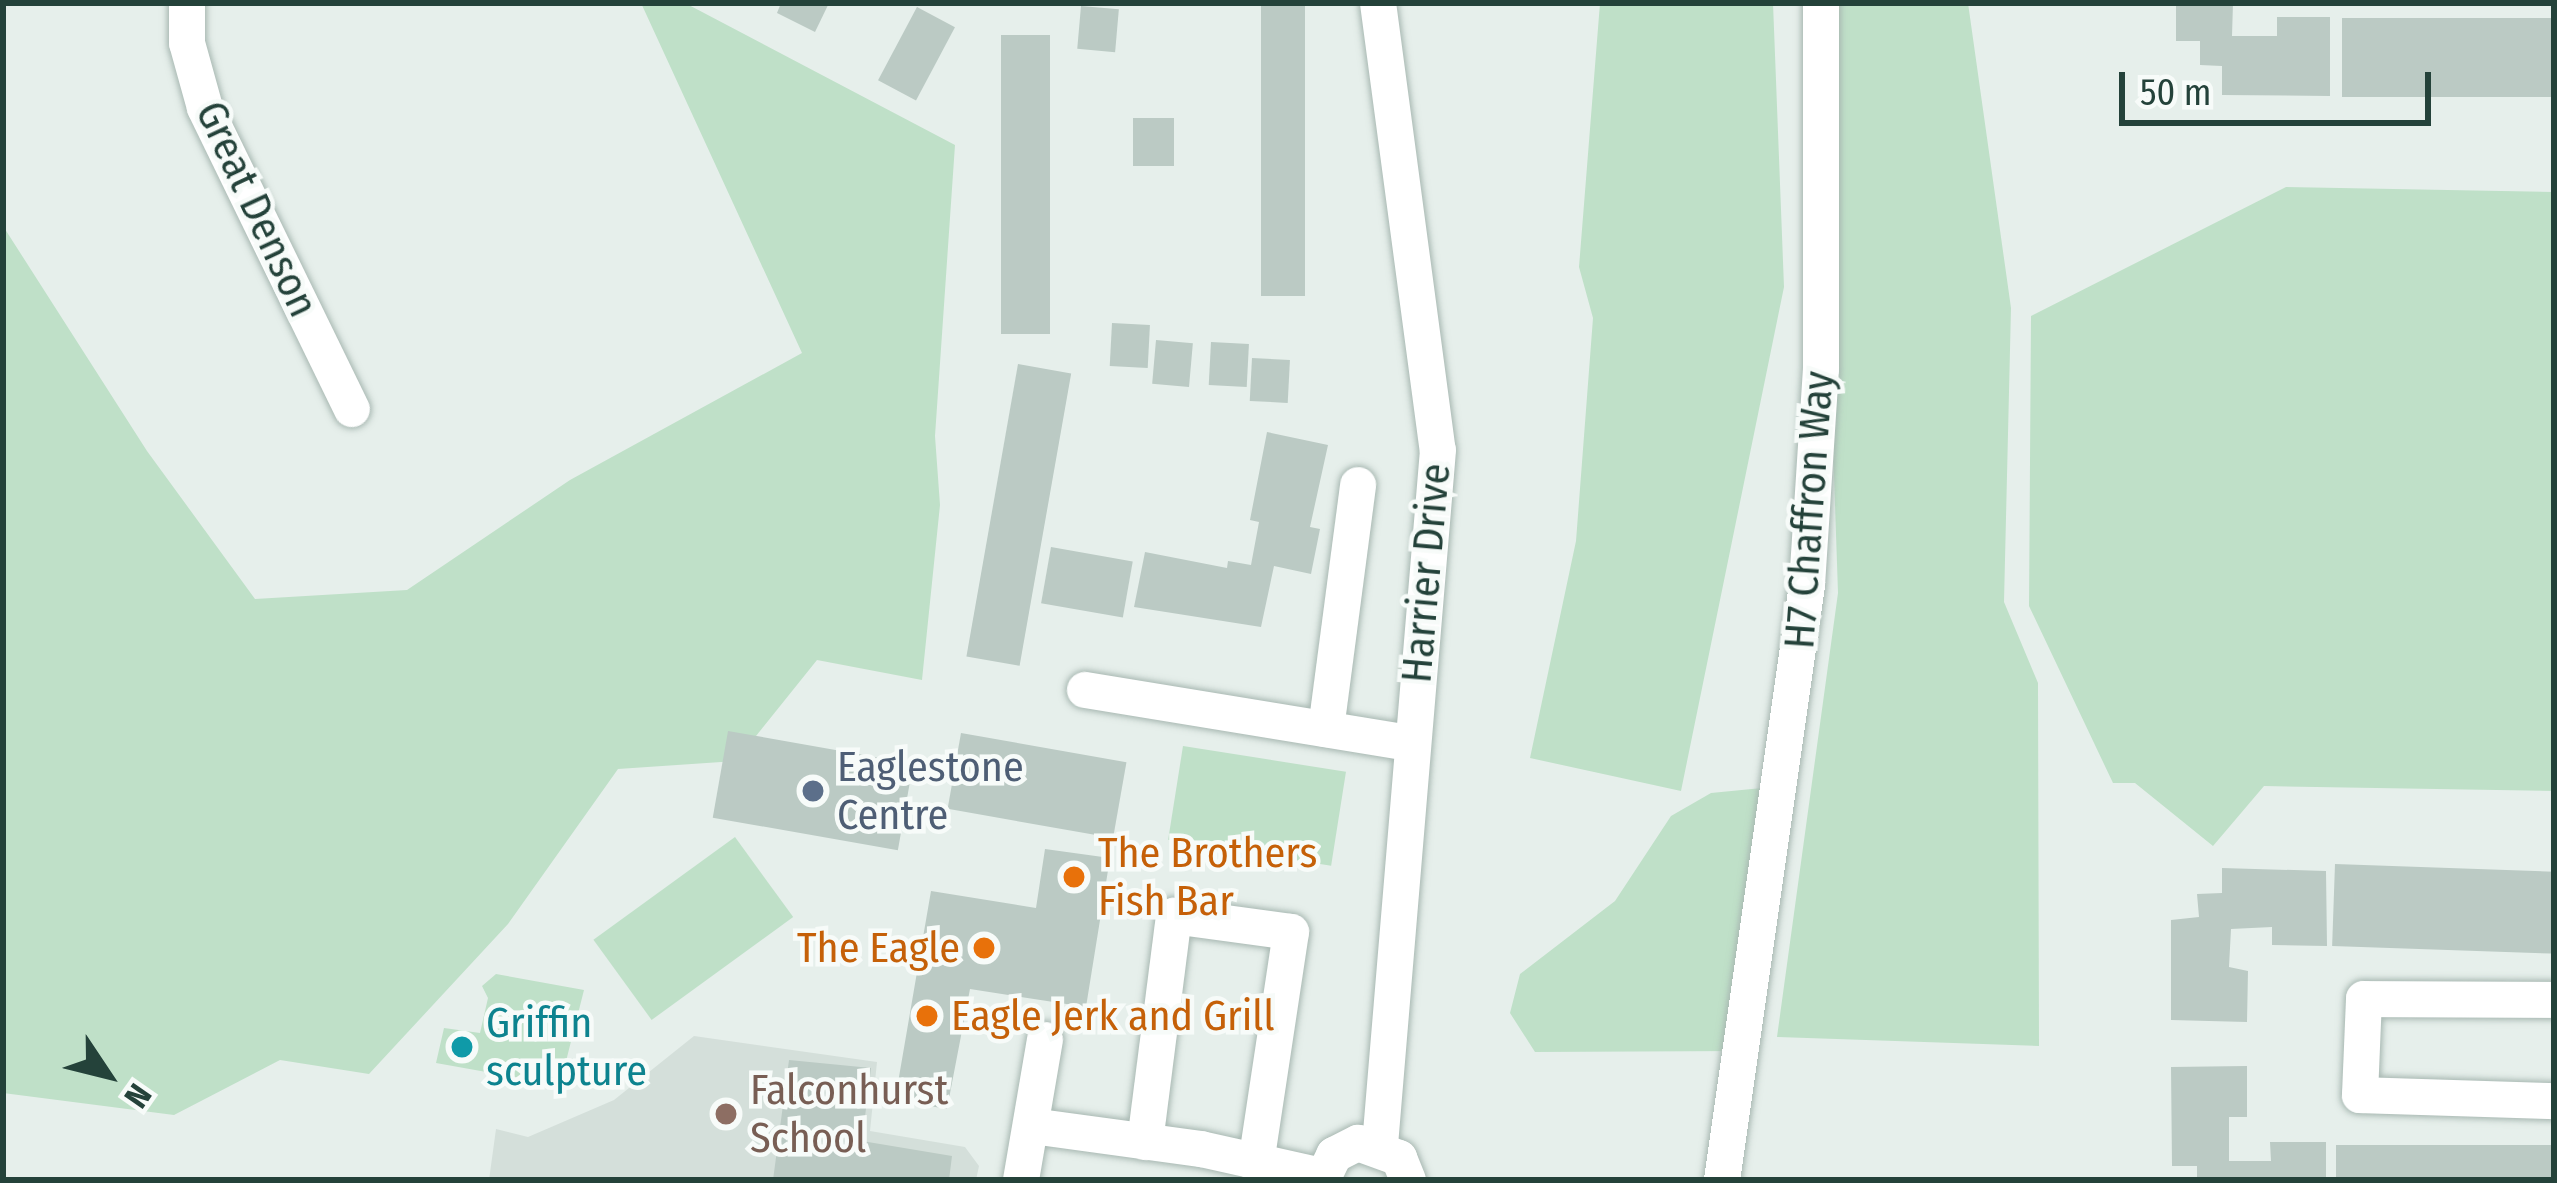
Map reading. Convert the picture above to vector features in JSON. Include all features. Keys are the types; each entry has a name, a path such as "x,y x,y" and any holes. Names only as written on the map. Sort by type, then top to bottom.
{"street":[{"name":"Great Denson","path":"188,3 187,43 205,108 352,409"},
{"name":"Harrier Drive","path":"1378,3 1430,345 1438,450 1435,545 1410,742 1380,1145"},
{"name":"H7 Chaffron Way","path":"1722,1180 1741,1083 1808,585 1821,369 1821,3"},
{"path":"1326,729 1358,485"},
{"path":"1085,690 1410,742"},
{"path":"1145,1142 1174,916 1291,932 1256,1164"},
{"path":"2554,1000 2364,999 2360,1095 2554,1101"},
{"path":"1022,1180 1046,1040"},
{"path":"1032,1126 1145,1142 1322,1178 1334,1155 1358,1143 1380,1145 1399,1158 1408,1180"}],"shaded area":[{"name":"Falconhurst School","path":"694,1036 877,1062 870,1131 965,1147 979,1166 976,1180 489,1180 496,1129 528,1137 614,1100"}],"green space":[{"path":"641,3 685,3 955,145 935,436 940,505 922,680 817,660 736,761 618,769 508,924 369,1074 280,1060 174,1115 3,1093 3,226 147,451 255,599 407,590 570,480 802,353"},
{"path":"1600,3 1773,3 1784,287 1681,791 1530,758 1576,541 1593,318 1579,267"},
{"path":"1818,3 1968,3 2011,308 2004,602 2038,683 2039,1046 1777,1037 1838,593"},
{"path":"2286,187 2554,192 2554,791 2264,786 2213,846 2135,783 2113,783 2029,606 2031,316"},
{"path":"1183,746 1346,772 1331,866 1168,840"},
{"path":"1783,786 1740,1051 1535,1052 1510,1013 1520,974 1615,901 1671,816 1711,793"},
{"path":"735,837 793,917 652,1020 593,940"},
{"path":"496,974 584,990 560,1085 436,1063 444,1028 480,1033 488,998 482,986"}],"building":[{"path":"781,3 829,3 815,32 777,13"},
{"path":"1261,3 1305,3 1305,296 1261,296"},
{"path":"2176,3 2233,3 2232,36 2277,36 2277,17 2330,17 2330,96 2222,95 2222,66 2200,65 2200,41 2176,41"},
{"path":"1081,6 1119,9 1115,52 1077,49"},
{"path":"917,7 955,27 916,100 878,80"},
{"path":"2342,18 2554,18 2554,97 2342,97"},
{"path":"1001,35 1050,35 1050,334 1001,334"},
{"path":"1133,118 1174,118 1174,166 1133,166"},
{"path":"1112,323 1150,325 1148,368 1110,366"},
{"path":"1156,340 1193,343 1189,387 1152,384"},
{"path":"1211,342 1249,344 1247,387 1209,385"},
{"path":"1252,358 1290,360 1288,403 1250,401"},
{"path":"1018,364 1071,373 1020,666 966,656"},
{"path":"1267,432 1328,445 1310,527 1320,529 1311,574 1274,566 1261,627 1134,607 1145,552 1227,568 1228,561 1251,565 1259,522 1250,520"},
{"path":"1051,547 1133,561 1123,618 1041,603"},
{"name":"Eaglestone Centre","path":"728,731 913,764 898,850 713,818"},
{"path":"961,733 1126,762 1113,838 948,809"},
{"path":"1045,849 1110,858 1086,1007 970,989 947,1109 895,1100 931,891 1036,908"},
{"path":"2335,864 2554,872 2551,954 2332,946"},
{"path":"2222,868 2326,871 2327,946 2272,945 2272,927 2231,929 2229,967 2248,971 2247,1022 2171,1020 2171,920 2199,917 2197,894 2222,893"},
{"name":"Falconhurst School","path":"789,1060 871,1068 862,1141 952,1156 949,1180 773,1180"},
{"path":"2247,1066 2247,1117 2229,1117 2229,1161 2271,1161 2270,1142 2326,1142 2326,1180 2197,1180 2197,1166 2172,1166 2171,1067"},
{"path":"2336,1145 2554,1145 2554,1180 2336,1180"}],"place":[{"name":"Eaglestone Centre","path":"813,791"},
{"name":"The Brothers Fish Bar","path":"1074,877"},
{"name":"The Eagle","path":"984,948"},
{"name":"Eagle Jerk and Grill","path":"927,1016"},
{"name":"Griffin sculpture","path":"462,1047"},
{"name":"Falconhurst School","path":"726,1114"}]}
